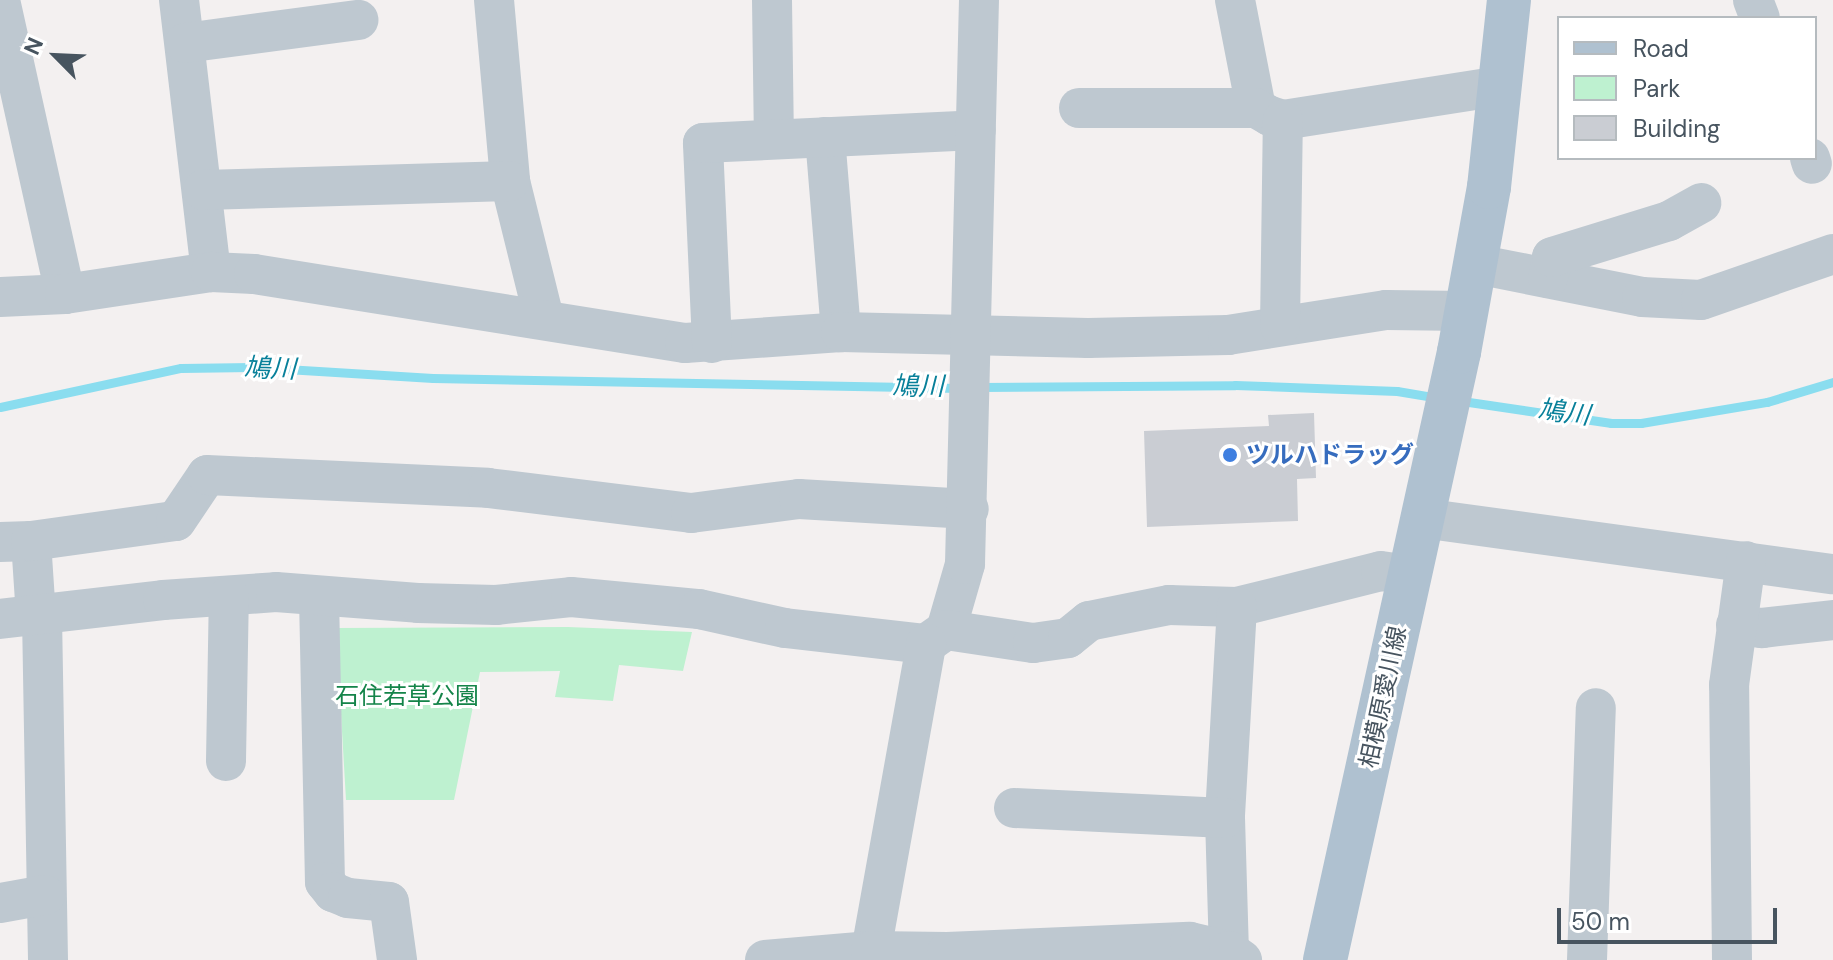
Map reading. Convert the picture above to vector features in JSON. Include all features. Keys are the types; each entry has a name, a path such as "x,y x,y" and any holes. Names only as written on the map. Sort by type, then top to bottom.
{"main road":[{"path":"1463,331 1476,264 1509,0"},
{"name":"相模原愛川線","path":"1325,960 1463,331"}],"street":[{"path":"0,0 65,294"},
{"path":"179,0 211,272"},
{"path":"494,0 510,181 544,318"},
{"path":"772,0 774,139"},
{"path":"871,951 936,637 965,564 969,509 979,0"},
{"path":"1235,0 1270,114 1280,326"},
{"path":"185,43 358,20"},
{"path":"1079,108 1270,114 1500,86"},
{"path":"712,343 703,143 976,130"},
{"path":"825,137 841,332"},
{"path":"203,190 510,181"},
{"path":"1548,278 1552,257 1669,221 1701,203"},
{"path":"1476,264 1642,297 1701,300 1833,254"},
{"path":"0,297 65,294 211,272 254,274 685,343 841,332 973,342 1228,335 1386,310 1463,331"},
{"path":"48,960 45,895 48,769 16,542 176,521 207,475 488,488 691,513 799,499 969,509"},
{"path":"1422,518 1833,574"},
{"path":"1732,960 1729,685 1746,561"},
{"path":"26,617 163,600 276,592 319,597 496,605 571,597 699,609 785,628 1033,643 1068,638 1089,621 1169,605 1237,607 1381,571 1410,575"},
{"path":"226,761 229,596"},
{"path":"319,597 325,882 333,892 348,898 389,902 397,960"},
{"path":"765,960 871,951 946,956 1189,951 1236,956 1225,818 1237,607"},
{"path":"1736,625 1762,628 1833,620"},
{"path":"1587,960 1596,708"},
{"path":"1014,808 1225,818"},
{"path":"0,903 45,895"}],"green space":[{"name":"石住若草公園","path":"568,627 692,632 683,671 619,665 613,701 555,697 560,671 480,672 454,800 346,800 336,628"}],"building":[{"name":"ツルハドラッグ","path":"1314,413 1316,478 1297,479 1298,521 1147,527 1144,431 1269,426 1268,415"}],"waterway":[{"name":"鳩川","path":"0,407 181,368 252,367 433,378 960,388"},
{"name":"鳩川","path":"1462,401 1611,423 1641,423 1767,402 1833,382"},
{"name":"鳩川","path":"979,387 1235,385 1397,391 1439,398"}],"place":[{"name":"ツルハドラッグ","path":"1230,455"}]}
